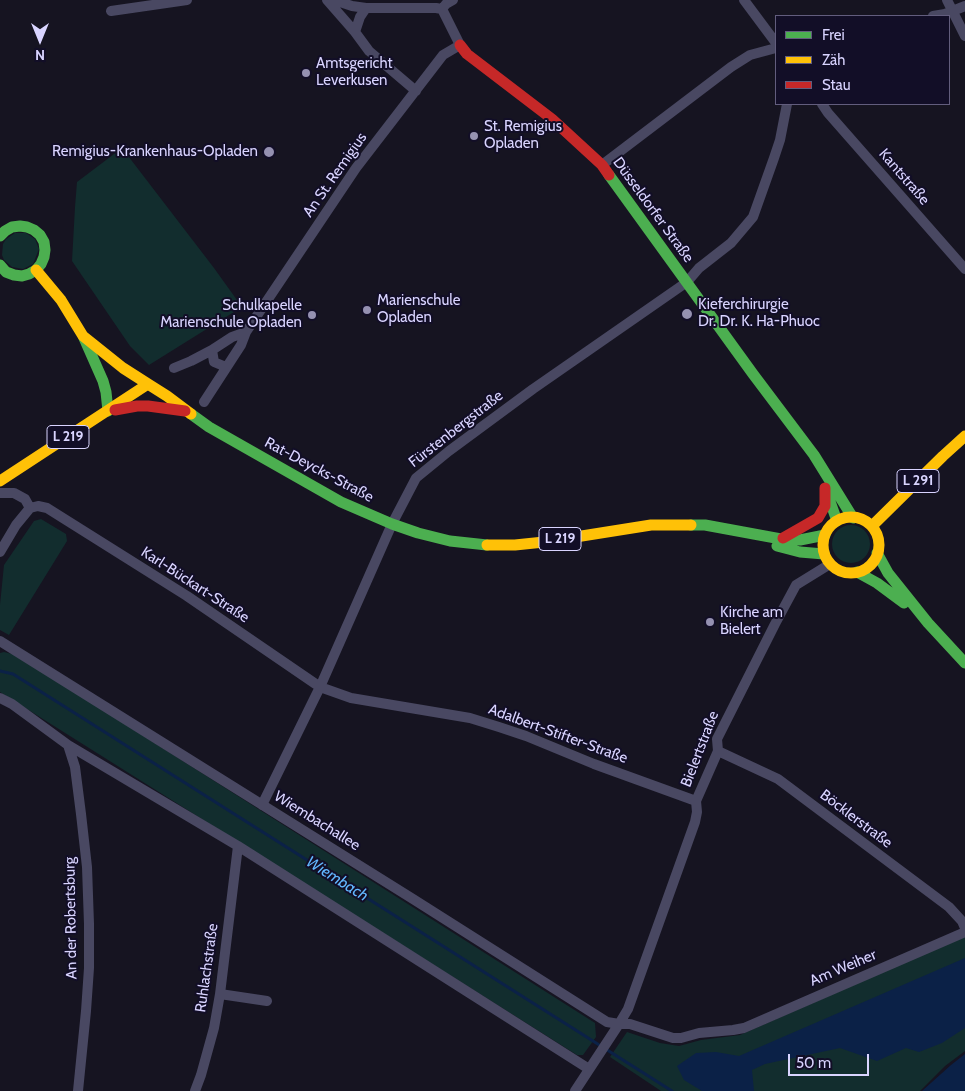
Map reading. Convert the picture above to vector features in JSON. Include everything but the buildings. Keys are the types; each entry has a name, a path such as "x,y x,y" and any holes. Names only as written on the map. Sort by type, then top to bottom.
{"main road":[{"name":"Düsseldorfer Straße","path":"460,45 467,54 552,118 602,165 814,456 853,518"},
{"path":"0,265 6,272 14,275 22,276 29,274 41,264 45,250 44,242 34,230 20,226 2,230"},
{"path":"36,270 61,300 83,336 103,381 108,411"},
{"name":"Rat-Deycks-Straße","path":"83,336 123,368 158,389 209,427 326,494 392,524 444,540 482,545 515,545 651,525 700,525 781,539 800,540 825,535"},
{"name":"L 219","path":"0,481 148,384"},
{"name":"L 219","path":"108,411 137,406 187,411"},
{"name":"L 291","path":"872,526 965,436"},
{"name":"Düsseldorfer Straße","path":"814,456 837,521"},
{"path":"781,539 818,518 825,506 825,488"},
{"path":"827,559 823,545 825,535 831,525 844,518 853,518 872,526"},
{"name":"L 219","path":"872,526 879,542 877,553 888,573 928,623 965,663"},
{"name":"Rat-Deycks-Straße","path":"730,530 766,544 827,559"},
{"path":"858,572 874,562 877,553"},
{"name":"L 219","path":"827,559 838,570 858,572 877,583 928,623"}],"street":[{"path":"111,11 187,0"},
{"path":"327,0 369,51 416,91"},
{"path":"334,0 366,8 436,8 442,10 452,0"},
{"path":"744,0 775,41"},
{"path":"947,0 965,36"},
{"path":"938,15 952,12 965,6"},
{"path":"355,32 360,17 366,8"},
{"name":"Düsseldorfer Straße","path":"442,10 460,45"},
{"name":"An St. Remigius","path":"204,402 241,345 246,332 356,168 443,55 460,45"},
{"path":"602,165 744,59 750,55 775,48"},
{"name":"Fürstenbergstraße","path":"262,805 320,687 392,524 416,478 449,451 533,390 687,282 699,268 731,243 753,217 780,140 787,105"},
{"name":"Kantstraße","path":"823,105 832,118 965,269"},
{"path":"174,368 212,350 232,337 246,332"},
{"path":"212,350 214,362 226,367"},
{"path":"0,493 14,493 25,499 30,508 16,525 0,552"},
{"name":"Karl-Bückart-Straße","path":"30,508 38,506 52,511 186,596 320,687"},
{"name":"Bielertstraße","path":"619,1024 628,1009 695,822 697,812 696,800 718,751 717,739 796,585 827,559"},
{"name":"Wiembachallee","path":"0,641 607,1022 630,1024 673,1038 681,1038 699,1033 733,1030"},
{"name":"Adalbert-Stifter-Straße","path":"320,687 351,698 470,718 491,724 594,764 696,800"},
{"path":"0,698 12,704 68,745 238,846 589,1069"},
{"name":"An der Robertsburg","path":"68,745 75,766 81,814 87,867 89,924 89,968 78,1091"},
{"name":"Böcklerstraße","path":"718,751 778,779 949,907 962,921 965,928"},
{"name":"Ruhlachstraße","path":"195,1091 202,1075 220,994 238,846"},
{"name":"Am Weiher","path":"733,1030 744,1028 965,932"},
{"path":"220,994 267,1001"},
{"path":"575,1091 619,1024"}],"green space":[{"path":"122,148 242,307 149,365 130,346 72,261 77,182"},
{"path":"15,233 26,233 35,239 39,249 33,264 23,269 12,267 4,260 2,255 3,244 6,239"},
{"path":"41,519 66,534 67,541 9,635 0,630 0,605 4,565 34,521"},
{"path":"851,525 865,530 870,544 865,558 851,563 837,558 832,544 837,530"},
{"path":"0,653 16,655 595,1023 596,1037 583,1055 577,1055 0,692"},
{"path":"965,936 965,1051 945,1066 920,1091 661,1091 610,1057 627,1032 660,1043 679,1046 701,1040 740,1035"}],"water":[{"path":"965,958 965,1028 942,1043 919,1052 906,1048 877,1061 840,1048 765,1064 752,1070 754,1091 702,1091 684,1080 677,1066 696,1053 716,1052 739,1056"},
{"path":"965,1054 965,1091 922,1091 951,1065"}],"waterway":[{"name":"Wiembach","path":"0,671 13,674 672,1091"}],"traffic: fast":[{"path":"609,175 814,455 853,518"},
{"path":"0,236 12,227 27,227 40,235 44,242 45,250 41,264 29,274 22,276 14,275 6,272 0,265"},
{"path":"84,338 103,381 108,411"},
{"path":"191,414 209,427 341,502 418,533 450,541 487,545"},
{"path":"826,490 837,521"},
{"path":"691,525 705,525 781,539 800,540 825,535"},
{"path":"777,546 800,552 824,554"},
{"path":"877,553 888,573 928,623 965,663"},
{"path":"857,572 877,583 904,603"}],"traffic: slow":[{"path":"36,270 61,300 83,336 123,368 148,384"},
{"path":"0,481 148,384 191,414"},
{"path":"872,526 965,436"},
{"path":"851,517 862,519 871,525 877,534 879,545 877,556 871,565 862,571 851,573 840,571 831,565 825,556 823,545 825,534 831,525 840,519 851,517"},
{"path":"487,545 544,542 651,525 691,525"}],"traffic: jam":[{"path":"460,45 467,54 552,119 602,165 609,175"},
{"path":"115,410 148,406 185,411"},
{"path":"783,538 818,518 825,506 825,488"}],"place":[{"name":"Amtsgericht Leverkusen","path":"306,73"},
{"name":"St. Remigius Opladen","path":"474,136"},
{"name":"Remigius-Krankenhaus-Opladen","path":"269,152"},
{"name":"Marienschule Opladen","path":"367,310"},
{"name":"Kieferchirurgie Dr. Dr. K. Ha-Phuoc","path":"687,314"},
{"name":"Schulkapelle Marienschule Opladen","path":"312,315"},
{"name":"Kirche am Bielert","path":"710,622"}]}
